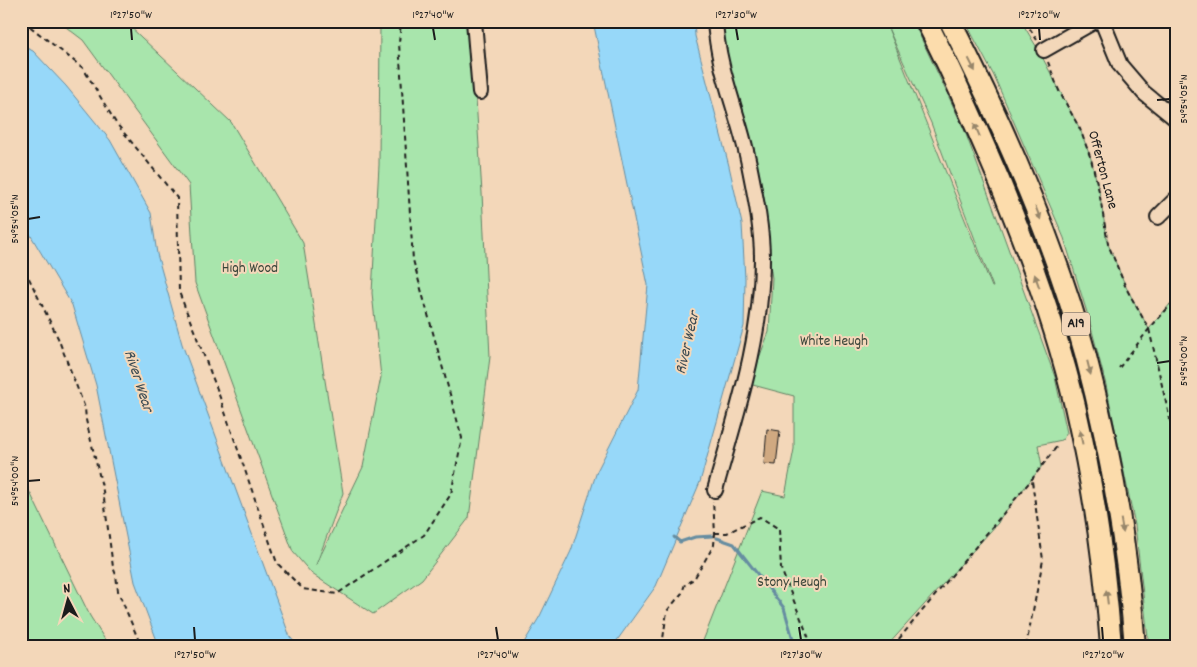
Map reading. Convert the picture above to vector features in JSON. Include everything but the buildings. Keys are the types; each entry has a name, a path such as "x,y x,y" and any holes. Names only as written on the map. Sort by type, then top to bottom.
{"highway":[{"name":"A19","path":"926,21 963,97 1017,224 1043,296 1060,351 1075,406 1090,482 1108,598 1111,646"},
{"name":"A19","path":"950,21 975,71 1038,212 1084,351 1101,417 1123,531 1135,646"}],"street":[{"path":"474,21 480,92"},
{"path":"714,490 754,345 759,310 762,259 761,236 749,164 719,58 715,21"},
{"path":"1044,50 1095,21"},
{"path":"1102,21 1120,65 1144,93 1176,119"},
{"path":"1158,217 1176,199"}],"path":[{"path":"24,21 83,68 116,123 177,198 178,292 216,389 277,563 303,589 336,594 424,535 452,494 462,438 413,260 399,43 401,21"},
{"name":"Offerton Lane","path":"1025,21 1044,50 1059,91 1080,129 1091,159 1108,244 1126,288 1149,329 1176,446"},
{"path":"21,262 26,268 58,338 85,408 86,420 103,491 118,591 141,646"},
{"path":"1119,368 1149,329 1176,299"},
{"path":"893,646 1001,517 1058,445"},
{"path":"1026,646 1043,560 1032,479"},
{"path":"662,646 667,610 682,593 686,584 694,579 714,545 714,490"},
{"path":"715,532 727,533 760,517 779,529 781,569 812,646"}],"green space":[{"name":"High Wood","path":"58,21 124,21 231,122 303,243 343,493 316,565 363,467 381,377 372,293 379,165 380,21 471,21 490,357 469,518 422,579 373,614 312,574 293,552 195,283 189,185 83,40"},
{"path":"718,21 913,21 964,129 1055,377 1067,433 1062,440 1038,445 1042,466 998,523 887,646 701,646 762,491 785,496 794,449 794,396 749,384 769,332 772,278 764,226 723,53","holes":["888,28 931,123 993,287"]},
{"path":"965,21 1021,21 1080,129 1091,159 1099,191 1108,244 1126,287 1149,329 1176,297 1176,646 1149,646 1135,525 1106,385 1089,319 1064,238 994,76"},
{"path":"21,474 90,616 109,646 21,646"}],"water":[{"name":"River Wear","path":"593,21 694,21 695,36 742,224 745,279 744,326 700,482 656,586 613,646 522,646 540,616 571,551 597,471 638,390 648,285"},
{"name":"River Wear","path":"21,45 33,51 66,86 110,140 151,213 157,254 182,344 290,637 298,646 159,646 135,582 96,385 72,305 21,219"}],"waterway":[{"path":"674,537 680,542 695,537 713,536"},
{"path":"717,538 734,544 784,608 795,646"}],"park label":[{"name":"White Heugh","path":"834,342"},
{"name":"Stony Heugh","path":"792,583"}]}
